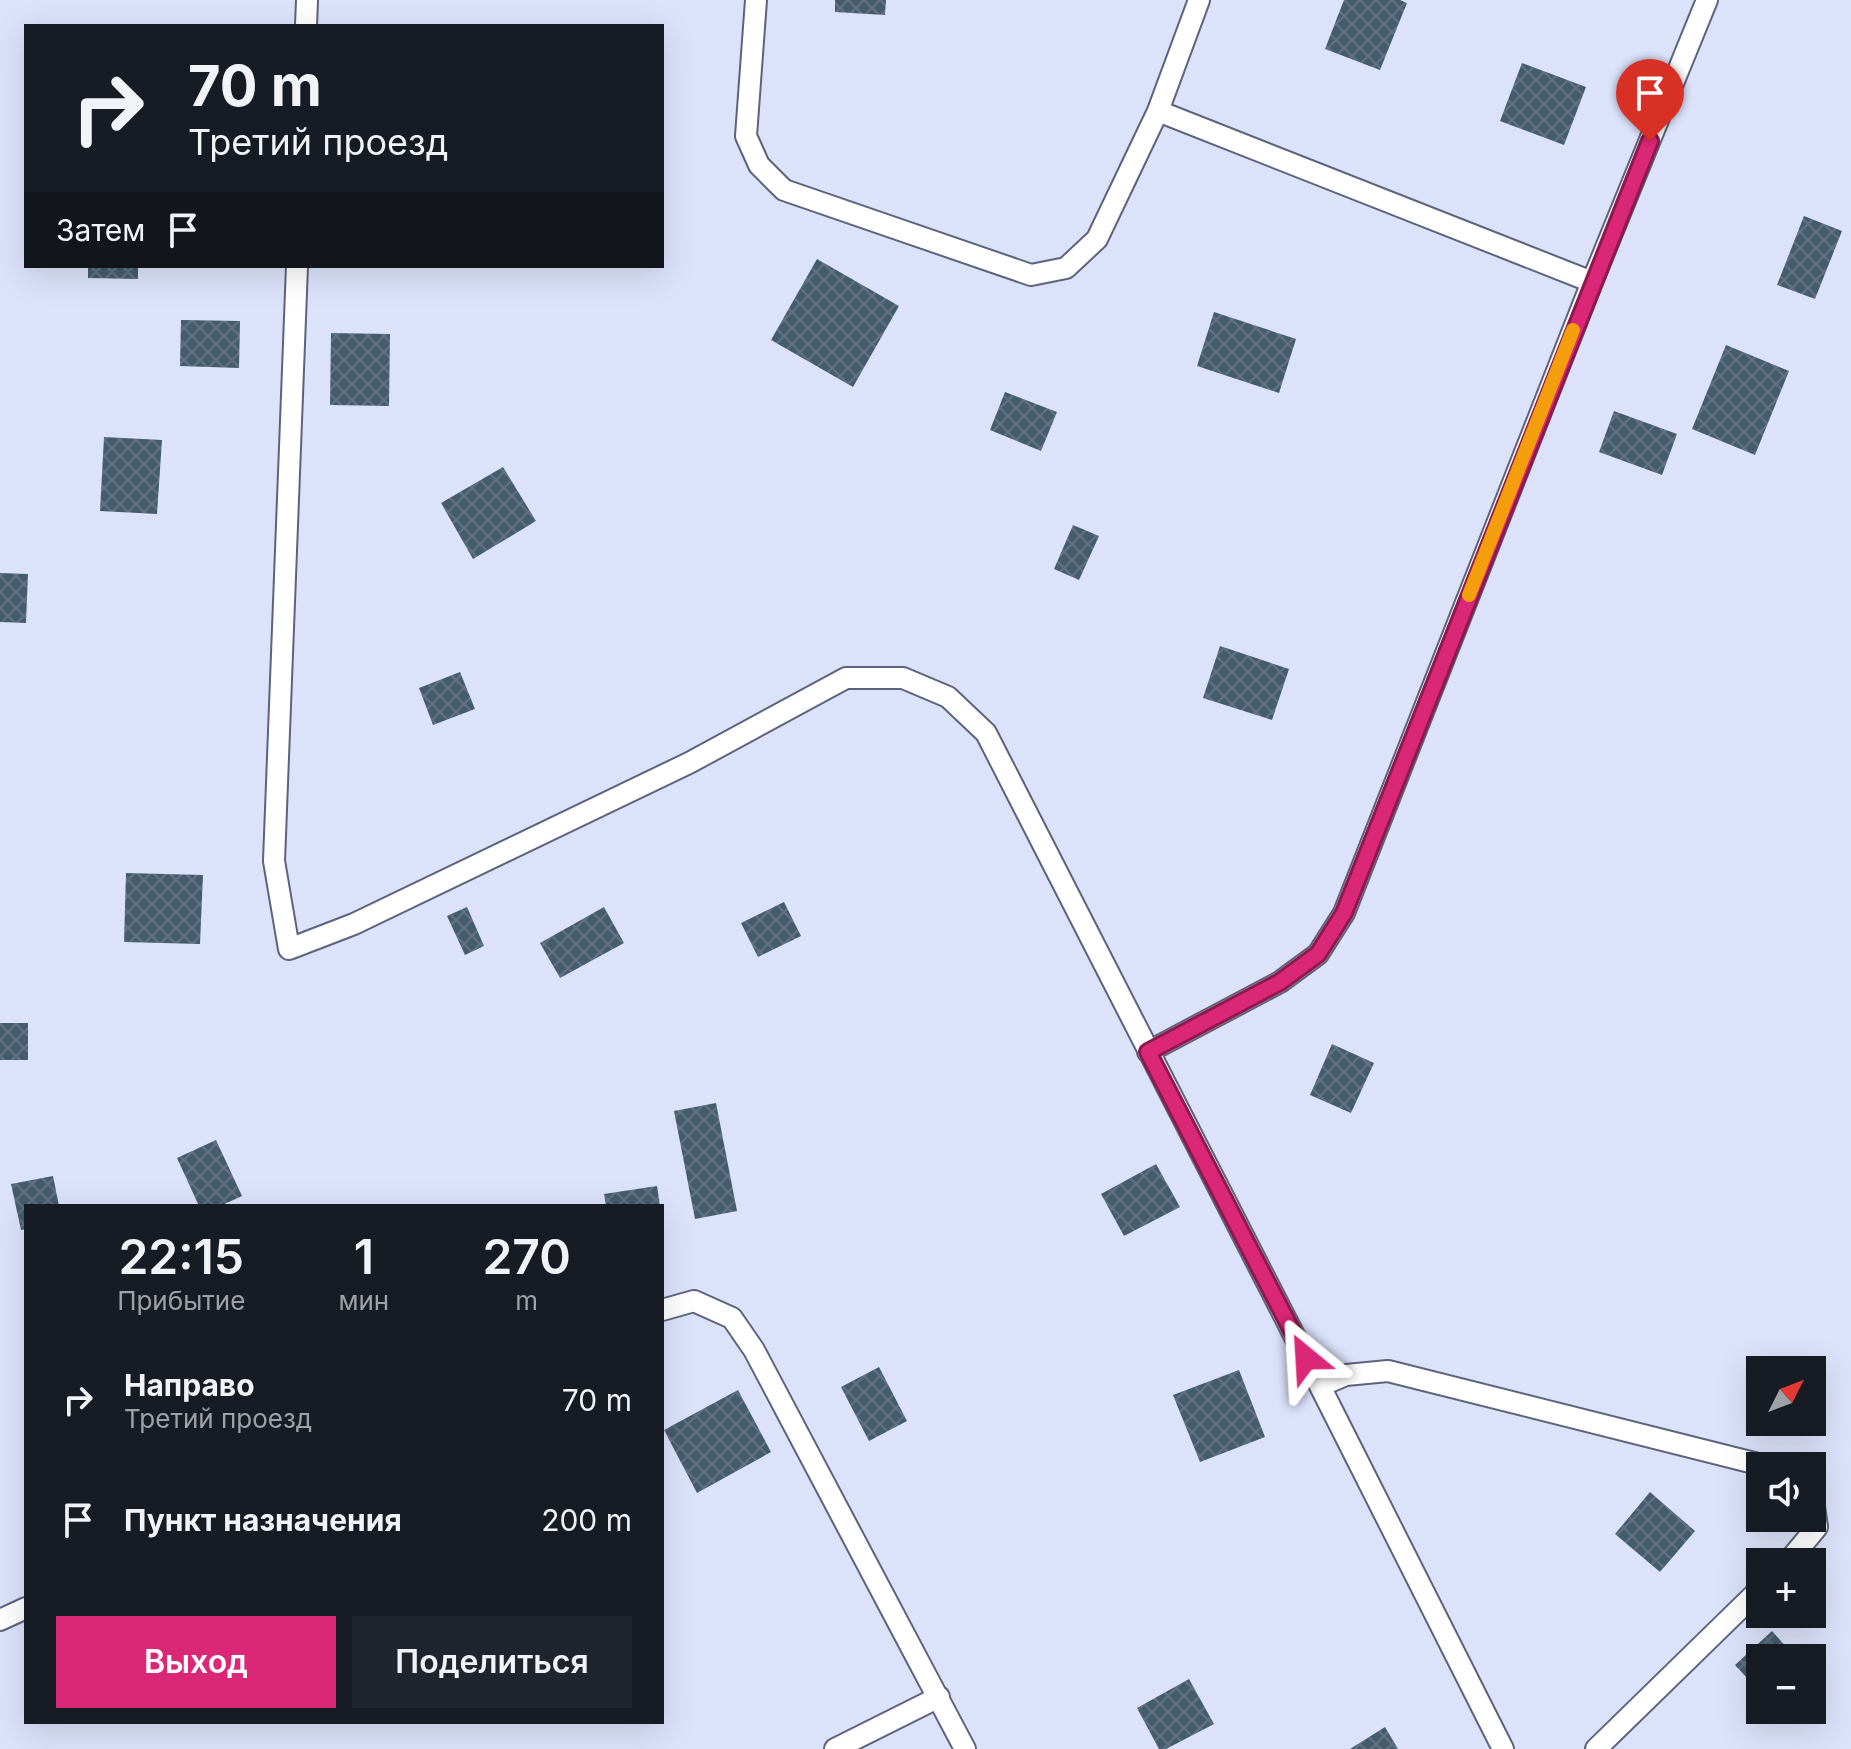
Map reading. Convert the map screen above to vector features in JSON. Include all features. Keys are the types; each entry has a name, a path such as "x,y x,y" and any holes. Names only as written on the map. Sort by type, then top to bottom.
{"lane":[{"path":"306,24 307,0"},
{"path":"756,0 746,136 759,165 767,174 784,190 1031,275 1066,268 1097,239 1158,111 1199,0"},
{"path":"1148,1052 1293,973 1318,954 1344,913 1592,282 1707,0"},
{"path":"1158,111 1592,282"},
{"path":"297,268 274,861 289,949 354,924 675,770 846,678 903,678 948,697 986,733 1503,1749"},
{"path":"664,1309 694,1301 732,1318 754,1350 965,1749"},
{"path":"1320,1386 1346,1375 1388,1371 1746,1461"},
{"path":"1800,1548 1813,1532"},
{"path":"1596,1749 1746,1603"},
{"path":"0,1620 24,1609"},
{"path":"835,1749 939,1697"}],"building":[{"path":"835,0 886,0 885,15 835,12"},
{"path":"1344,0 1400,0 1407,3 1380,70 1325,49"},
{"path":"1522,63 1586,87 1564,145 1500,121"},
{"path":"1804,216 1842,231 1815,299 1777,285"},
{"path":"817,259 899,306 853,387 771,340"},
{"path":"88,268 138,268 138,279 88,278"},
{"path":"1214,312 1296,339 1279,393 1197,366"},
{"path":"181,320 240,321 239,368 180,366"},
{"path":"331,333 390,334 389,406 330,405"},
{"path":"1726,345 1789,371 1755,455 1692,429"},
{"path":"1005,392 1057,412 1041,451 990,430"},
{"path":"1614,411 1677,434 1662,475 1599,452"},
{"path":"104,437 162,440 157,514 100,511"},
{"path":"503,467 536,521 473,559 441,503"},
{"path":"1073,525 1099,536 1079,580 1054,569"},
{"path":"0,573 28,574 26,623 0,622"},
{"path":"1220,646 1289,669 1272,720 1203,698"},
{"path":"460,672 475,709 433,725 419,688"},
{"path":"126,873 203,875 200,944 124,942"},
{"path":"784,902 801,936 758,957 741,923"},
{"path":"467,907 484,946 465,955 447,916"},
{"path":"604,907 624,943 560,978 540,943"},
{"path":"0,1023 28,1023 28,1060 0,1060"},
{"path":"1332,1044 1374,1063 1351,1113 1310,1095"},
{"path":"716,1103 737,1211 695,1219 674,1111"},
{"path":"216,1140 242,1196 224,1204 198,1204 177,1158"},
{"path":"1156,1164 1180,1207 1124,1236 1101,1194"},
{"path":"53,1176 59,1204 24,1204 24,1229 21,1230 11,1184"},
{"path":"657,1186 660,1204 606,1204 604,1194"},
{"path":"879,1367 907,1421 869,1441 841,1387"},
{"path":"1239,1370 1265,1437 1200,1462 1173,1395"},
{"path":"738,1390 771,1452 697,1493 664,1430"},
{"path":"1650,1492 1695,1531 1660,1572 1615,1534"},
{"path":"1772,1631 1784,1644 1758,1644"},
{"path":"1746,1655 1746,1677 1735,1665"},
{"path":"1189,1679 1214,1724 1166,1749 1159,1749 1137,1708"},
{"path":"1385,1727 1398,1749 1350,1749"}],"slow traffic":[{"path":"1469,595 1573,330"}],"route":[{"path":"1306,1358 1148,1052 1280,982 1318,954 1344,913 1650,141"}]}
